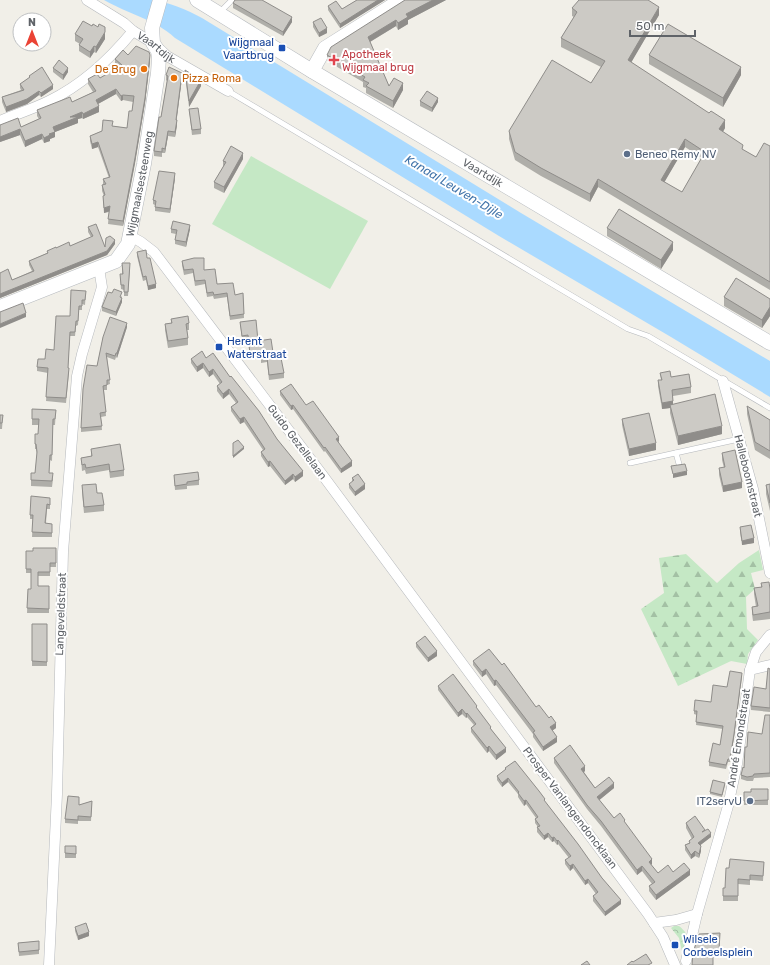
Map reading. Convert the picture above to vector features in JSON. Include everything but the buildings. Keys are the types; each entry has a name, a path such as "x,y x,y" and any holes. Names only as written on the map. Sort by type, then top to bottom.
{"street":[{"name":"Vaartdijk","path":"87,0 124,23 167,56 228,91"},
{"name":"Wijgmaalsesteenweg","path":"0,307 116,261 128,244 144,164 158,74 159,58 158,52 152,43 152,28 160,0"},
{"name":"Vaartdijk","path":"197,0 312,71 770,343"},
{"path":"312,71 325,48 401,0"},
{"path":"0,121 48,102 71,89 93,73 133,31"},
{"name":"Guido Gezellelaan","path":"130,236 154,252 456,656"},
{"name":"Langeveldstraat","path":"49,965 57,794 63,552 67,496 78,376 82,354 102,287 99,268"},
{"name":"Halleboomstraat","path":"723,381 753,489 770,573"},
{"name":"André Emondstraat","path":"686,961 697,914 728,806 737,764 750,670 756,652 770,635"},
{"name":"Prosper Vanlangendoncklaan","path":"456,656 654,923 663,937 675,965"},
{"path":"750,670 770,665"},
{"path":"654,923 676,920 697,914"}],"lane":[{"path":"218,13 232,0"},
{"path":"228,91 628,329 648,336 770,408"},
{"path":"630,463 739,439"},
{"path":"676,453 679,464"}],"green space":[{"path":"251,156 368,221 330,289 212,224"},
{"path":"759,550 763,570 751,573 755,589 746,597 747,629 758,640 748,654 747,664 731,661 678,686 641,609 664,593 659,558 686,554 717,583 739,563"},
{"path":"674,926 679,926 687,936 687,943 683,956 679,938 671,928"}],"water":[{"name":"Kanaal Leuven-Dijle","path":"104,0 158,1 178,7 202,18 521,213 770,361 770,397 499,236 175,38 159,26"}],"place":[{"name":"Wijgmaal Vaartbrug","path":"282,48"},
{"name":"Apotheek Wijgmaal brug","path":"334,60"},
{"name":"De Brug","path":"144,69"},
{"name":"Pizza Roma","path":"174,78"},
{"name":"Beneo Remy NV","path":"627,154"},
{"name":"Herent Waterstraat","path":"219,347"},
{"name":"IT2servU","path":"750,801"},
{"name":"Wilsele Corbeelsplein","path":"675,945"}]}
